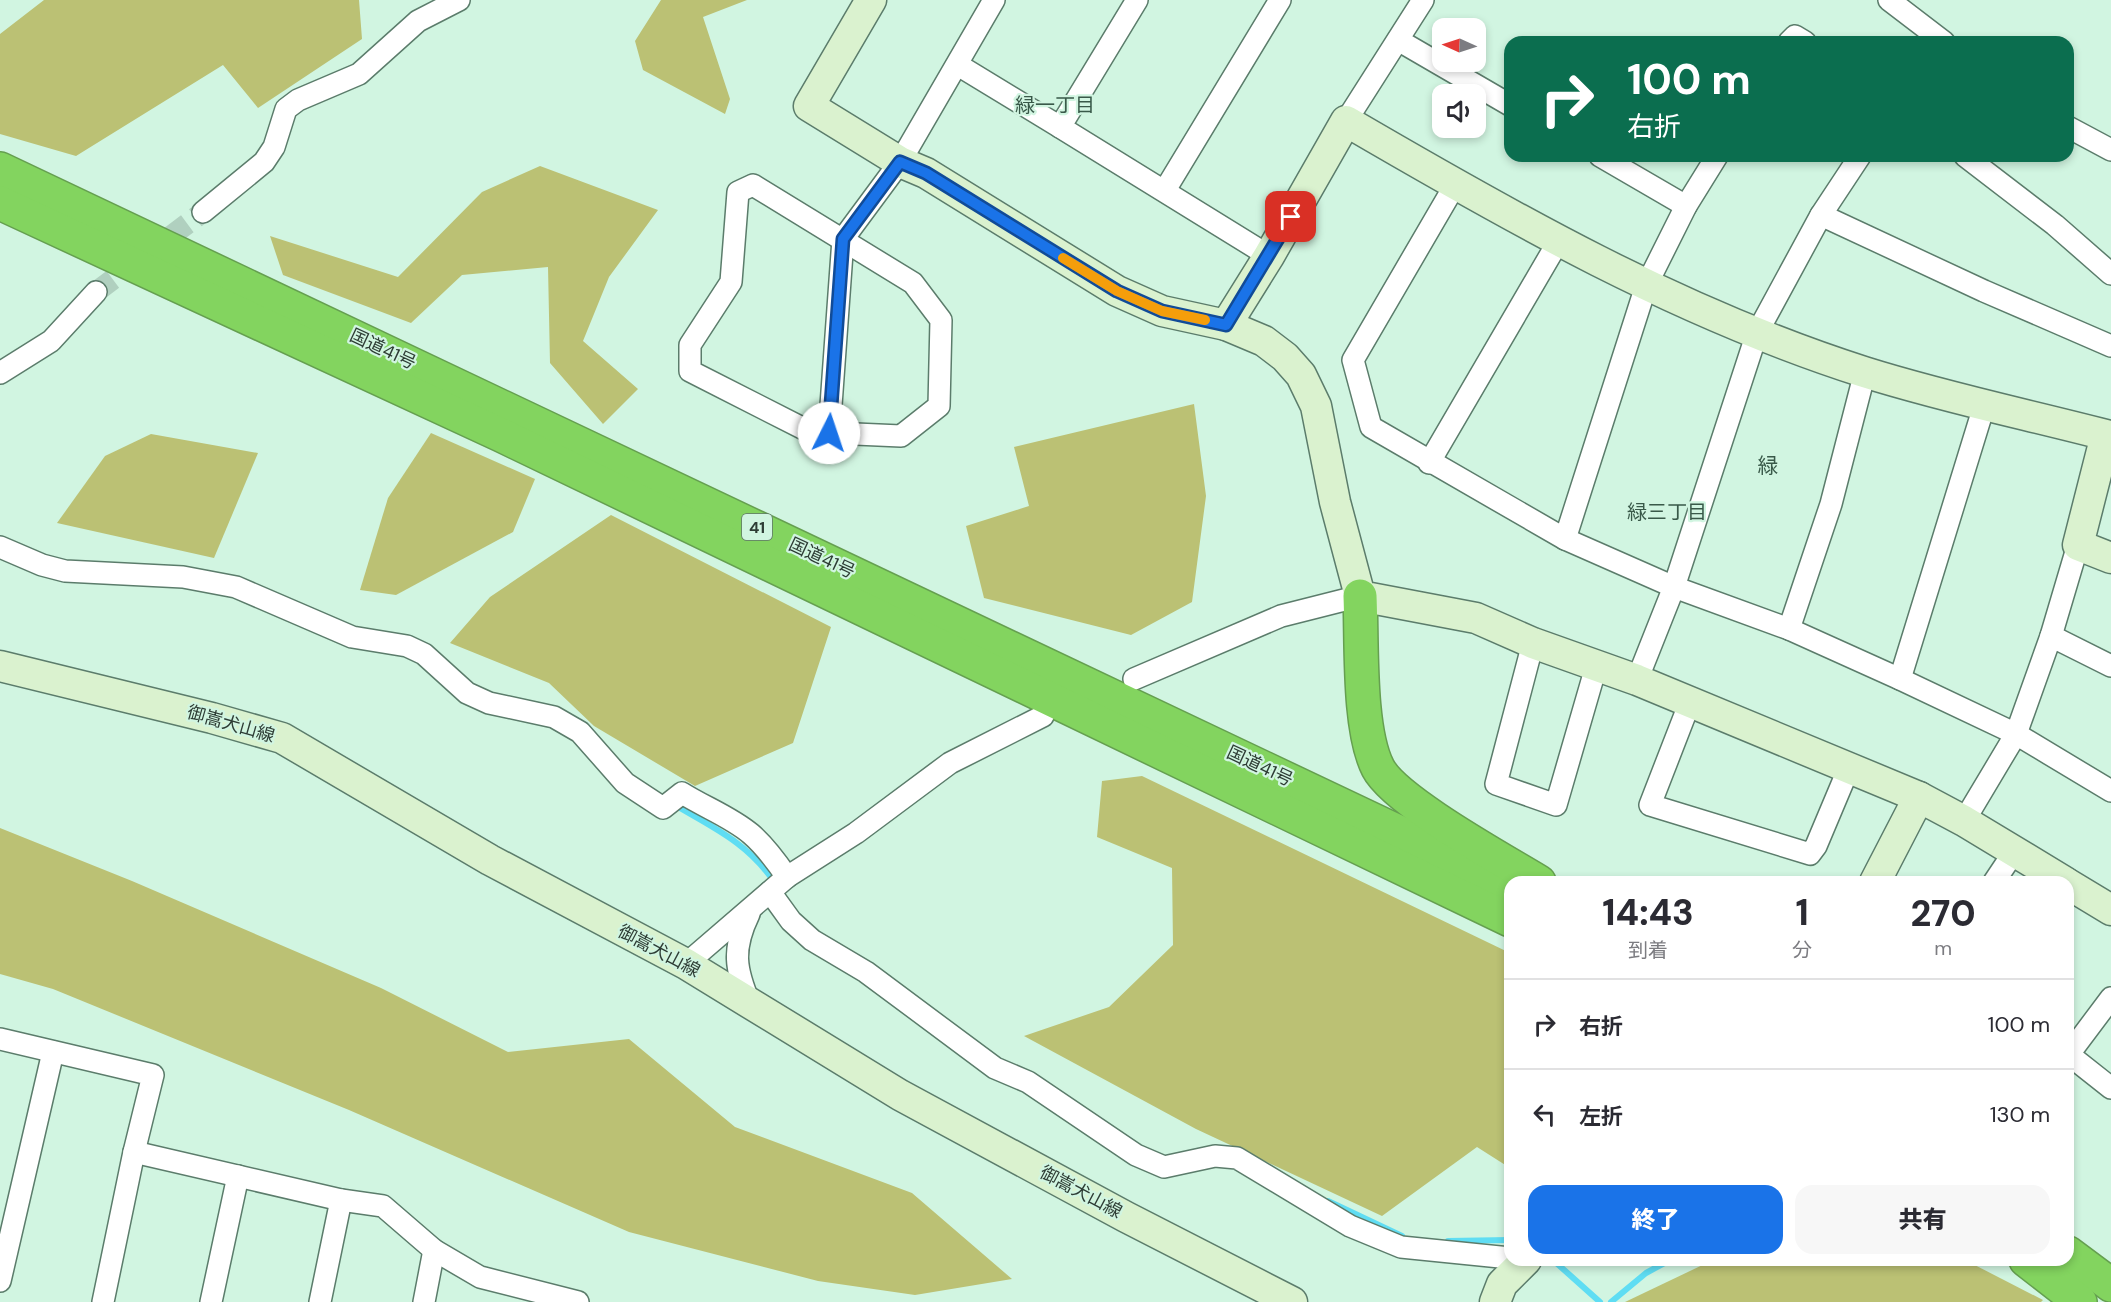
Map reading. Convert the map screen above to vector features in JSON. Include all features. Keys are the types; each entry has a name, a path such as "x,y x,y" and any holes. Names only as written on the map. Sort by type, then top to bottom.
{"highway":[{"path":"0,148 284,302"},
{"name":"国道41号","path":"0,169 1439,851 1504,886"},
{"name":"国道41号","path":"0,203 523,445 1504,917"},
{"path":"0,220 124,261"},
{"path":"1360,596 1368,741 1380,771 1394,787 1430,814 1529,876"},
{"path":"2074,1257 2111,1285"},
{"path":"2034,1266 2080,1302"}],"street":[{"path":"203,212 264,162 274,147 286,109 298,100 359,74 418,21 459,0"},
{"path":"871,0 809,106 900,162 926,173 1117,291 1162,311 1226,325 1264,341 1301,375 1316,406 1335,502 1360,596"},
{"path":"829,433 843,239 900,162 994,0"},
{"path":"1060,127 1137,0"},
{"path":"1165,190 1280,0"},
{"path":"1226,325 1269,256 1346,121 1423,0"},
{"path":"1889,0 1936,36"},
{"path":"1398,40 1504,102"},
{"path":"958,65 1165,190 1269,256"},
{"path":"1346,121 1558,242 1646,286 1757,333 1865,372 1985,403 2108,426 2078,545 2051,636 2016,734 1964,820"},
{"path":"2074,130 2111,150"},
{"path":"1610,162 1686,206"},
{"path":"1565,539 1646,286 1686,206 1713,162"},
{"path":"1637,680 1674,587 1757,333 1821,215 1856,162"},
{"path":"1973,162 2055,225 2111,274"},
{"path":"753,185 913,283 941,320 939,406 901,436 829,433 810,432 690,371 690,345 730,282 738,192 753,185"},
{"path":"1455,185 1353,360 1371,427 1429,463 1565,539 1674,587 1789,629 1900,679 2016,734 2111,791"},
{"path":"1821,215 1984,291 2111,346"},
{"path":"1429,463 1558,242"},
{"path":"0,373 51,341 96,292"},
{"path":"1789,629 1831,504 1865,372"},
{"path":"1900,679 1985,403"},
{"path":"2078,545 2111,558"},
{"path":"0,547 42,565 65,571 183,578 236,586 352,637 407,646 424,654 466,693 489,703 554,717 580,732 624,783 663,808 682,793 735,823 750,833 769,852 787,877"},
{"path":"1134,679 1281,616 1360,596 1476,618 1533,643 1637,680 1848,770 1919,797 1964,820 2055,876"},
{"path":"2051,636 2111,666"},
{"path":"1533,643 1496,784 1556,805 1596,667"},
{"name":"御嵩犬山線","path":"0,666 212,718 282,738 490,860 686,964 900,1095 1126,1217 1292,1302"},
{"path":"1690,702 1650,805 1810,854 1816,846 1848,770"},
{"path":"686,964 787,877 856,833 950,763 1043,716"},
{"path":"1878,876 1919,797"},
{"path":"1998,876 2014,852"},
{"path":"2074,888 2111,910"},
{"path":"770,892 791,921 812,940 866,972 995,1068 1028,1082 1136,1155 1164,1167 1215,1156 1237,1158 1350,1226 1401,1247 1504,1258"},
{"path":"750,1004 739,978 737,953 738,936 752,908"},
{"path":"2074,1047 2111,998"},
{"path":"0,1039 153,1075 134,1152 104,1302"},
{"path":"0,1281 53,1052"},
{"path":"2074,1058 2111,1088"},
{"path":"134,1152 341,1200 383,1206 434,1250 480,1277 530,1297 578,1302"},
{"path":"211,1302 238,1176"},
{"path":"320,1302 341,1200"},
{"path":"424,1302 434,1250"},
{"path":"1495,1302 1502,1284 1516,1266"}],"green space":[{"path":"44,0 359,0 362,39 258,108 223,65 76,156 0,134 0,34"},
{"path":"661,0 747,0 703,17 730,99 725,114 643,70 635,41"},
{"path":"540,166 658,210 609,277 583,341 638,389 603,424 550,363 548,267 462,275 411,323 283,275 270,236 398,277 482,192"},
{"path":"1194,404 1206,496 1192,602 1131,635 984,598 966,526 1029,506 1014,447"},
{"path":"431,433 535,479 513,532 396,595 360,590 388,498"},
{"path":"151,434 258,453 214,558 57,523 105,456"},
{"path":"611,515 831,627 793,743 695,786 594,726 549,683 450,643 490,597"},
{"path":"1142,776 1504,950 1504,1164 1477,1147 1382,1216 1196,1129 1024,1036 1109,1007 1173,945 1172,868 1097,837 1102,781"},
{"path":"0,828 132,881 381,988 508,1052 629,1039 735,1127 912,1193 1012,1279 915,1295 818,1281 629,1232 349,1110 53,989 0,974"},
{"path":"1700,1266 1977,1266 2043,1300 2041,1302 1625,1302"}],"waterway":[{"path":"673,804 742,847 765,869 775,883"},
{"path":"1328,1201 1402,1236"},
{"path":"1448,1241 1504,1240"},
{"path":"1560,1266 1600,1302"},
{"path":"1611,1302 1646,1273 1659,1266"}],"tunnel":[{"path":"96,292 203,212"}],"slow traffic":[{"path":"1063,258 1117,291 1162,311 1205,320"}],"district":[{"name":"緑一丁目","path":"1055,105"},
{"name":"緑","path":"1768,466"},
{"name":"緑三丁目","path":"1667,512"}],"route":[{"path":"829,433 843,239 900,162 926,173 1117,291 1162,311 1226,325 1291,217"}]}
